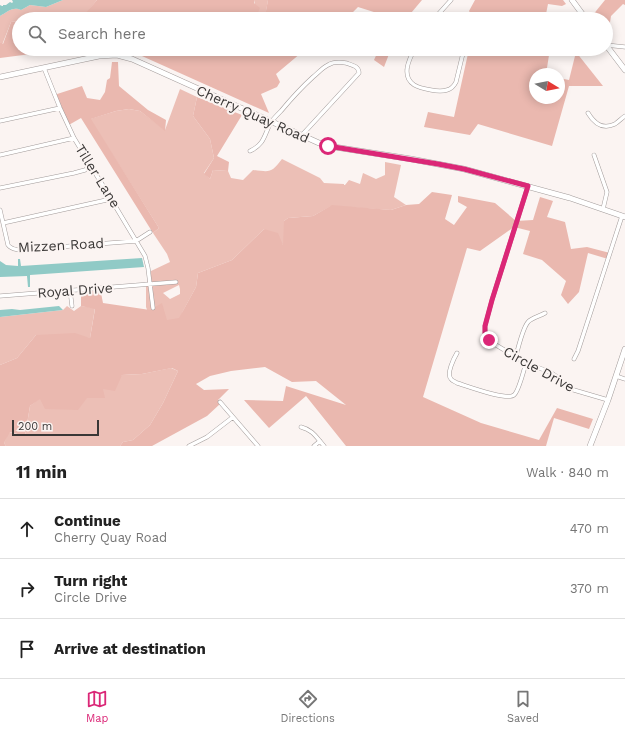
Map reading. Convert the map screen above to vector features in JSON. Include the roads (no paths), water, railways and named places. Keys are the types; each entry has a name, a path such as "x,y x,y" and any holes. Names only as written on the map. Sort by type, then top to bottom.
{"street":[{"path":"441,12 451,0"},
{"path":"572,0 581,12"},
{"path":"613,46 625,48"},
{"path":"613,54 625,70"},
{"name":"Cherry Quay Road","path":"0,77 99,56"},
{"name":"Cherry Quay Road","path":"123,56 143,63 302,136 328,146 457,168 570,198 623,216"},
{"path":"411,56 407,70 408,78 412,84 419,88 438,92 448,90 453,87 456,82 462,56"},
{"path":"250,151 256,148 263,141 271,122 291,99 327,65 333,63 343,63 357,68 359,73 302,136"},
{"name":"Tiller Lane","path":"44,68 74,138 112,198 145,256 153,308"},
{"path":"0,121 60,108"},
{"path":"588,112 592,120 597,124 604,126 614,124 625,116"},
{"path":"0,155 74,138"},
{"path":"594,155 607,192 603,209"},
{"path":"0,188 74,173 85,170 91,165"},
{"name":"Circle Drive","path":"528,186 492,300 485,326 485,333 489,340 526,363 550,372 556,376 567,388 608,400"},
{"path":"3,223 112,198"},
{"name":"Mizzen Road","path":"0,210 8,245 10,248 19,250 136,241 150,232"},
{"path":"574,359 623,216"},
{"path":"150,284 176,282"},
{"name":"Royal Drive","path":"0,296 150,284"},
{"path":"70,290 72,306"},
{"path":"516,356 524,328 528,322 545,314"},
{"path":"590,446 608,400 625,349"},
{"path":"457,353 449,373 449,377 451,379 457,383 502,396 511,397 517,391 526,363"},
{"path":"616,376 625,379"},
{"path":"220,402 258,446"},
{"path":"189,446 207,438 234,417"},
{"path":"301,427 313,433 324,446"},
{"path":"314,446 320,441"}],"water":[{"path":"12,0 63,0 46,7 30,5 21,10 13,9 0,16 0,5 3,6 10,2 12,3"},
{"path":"142,258 144,267 30,275 30,287 28,287 27,276 0,277 0,261 6,265 18,266 18,259 20,259 21,266"},
{"path":"59,306 63,310 0,317 0,310 20,310"}]}
